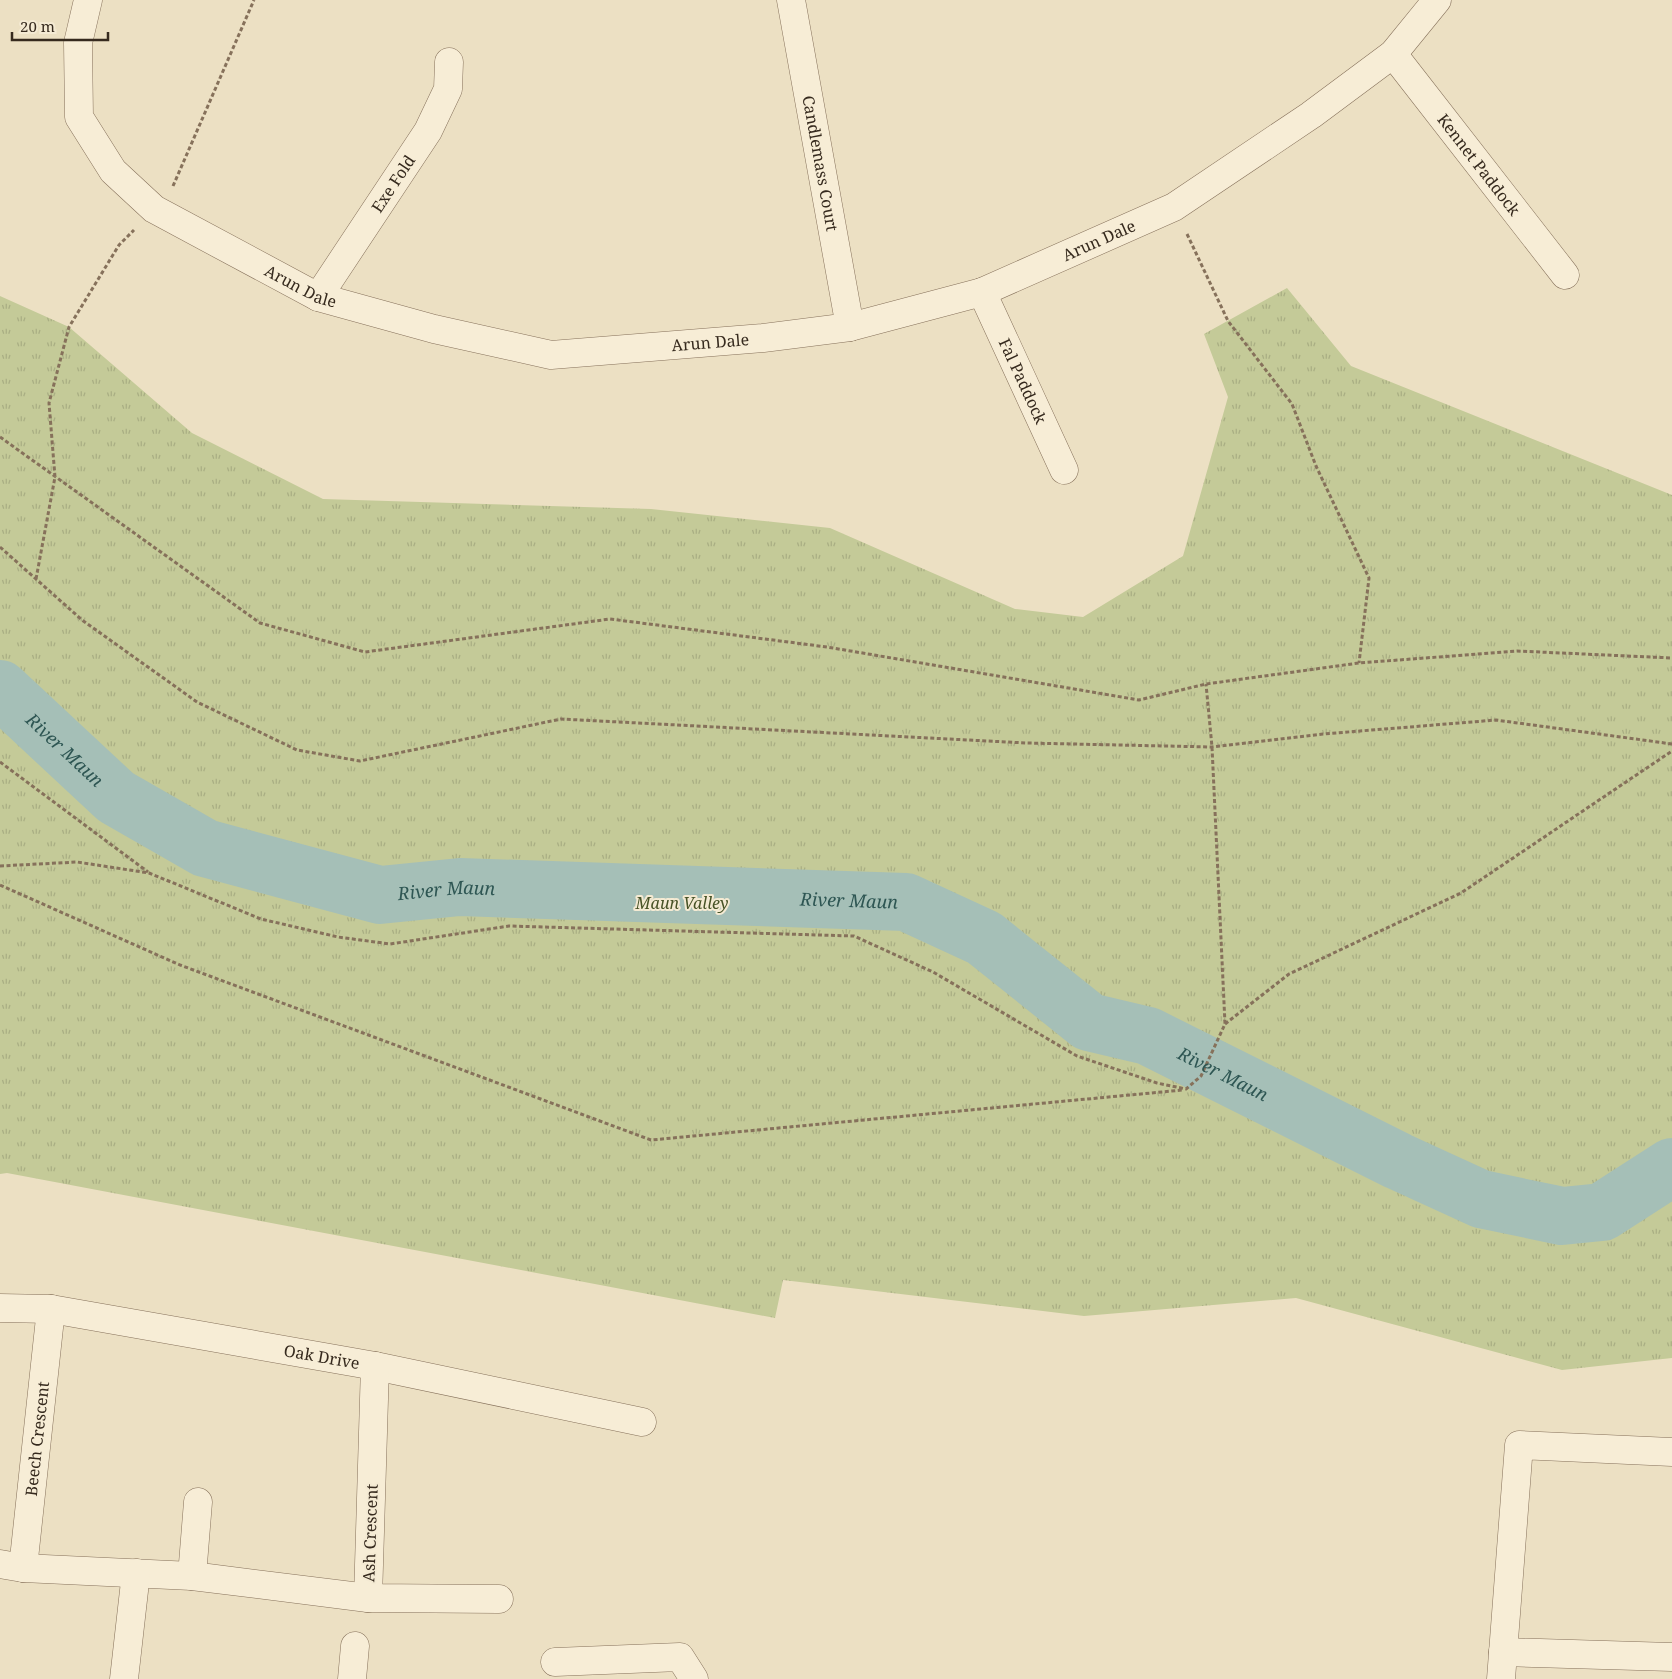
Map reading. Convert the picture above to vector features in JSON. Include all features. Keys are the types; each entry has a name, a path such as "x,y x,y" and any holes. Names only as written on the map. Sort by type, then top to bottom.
{"street":[{"name":"Arun Dale","path":"88,0 78,43 79,117 113,171 154,208 318,297 434,329 552,355 763,338 850,327 982,292 1174,207 1311,115 1393,54 1437,0"},
{"name":"Candlemass Court","path":"791,0 850,327"},
{"name":"Kennet Paddock","path":"1393,54 1565,275"},
{"name":"Exe Fold","path":"318,297 428,131 448,89 449,62"},
{"name":"Fal Paddock","path":"982,292 1064,470"},
{"name":"Oak Drive","path":"0,1308 51,1309 375,1366 642,1422"},
{"name":"Beech Crescent","path":"12,1566 51,1309"},
{"name":"Ash Crescent","path":"375,1366 368,1598 499,1599"},
{"path":"1501,1679 1519,1445 1672,1452"},
{"path":"192,1576 198,1502"},
{"path":"12,1566 192,1576 368,1598"},
{"path":"124,1679 136,1573"},
{"path":"352,1679 355,1646"},
{"path":"1503,1652 1672,1657"},
{"path":"555,1662 680,1657 694,1679"}],"path":[{"path":"36,580 55,477 49,403 69,327 118,245 176,183 254,0"},
{"path":"1174,207 1228,321 1292,404 1316,466 1369,578 1359,663"},
{"path":"0,437 260,623 365,652 610,619 827,647 1139,700 1206,684 1359,663 1517,651 1672,658"},
{"path":"0,547 82,620 197,702 297,750 360,762 561,718 1026,743 1212,747 1324,734 1496,720 1672,744"},
{"path":"1206,684 1212,747 1225,1024"},
{"path":"0,885 180,965 651,1140 1186,1089 1201,1076 1225,1024 1289,974 1461,894 1672,750"},
{"path":"0,762 149,873"},
{"path":"0,866 77,862 149,873 261,919 338,937 390,944 509,926 854,936 933,972 1077,1056 1156,1083 1186,1089"}],"green space":[{"name":"Maun Valley","path":"1287,288 1351,366 1672,495 1672,1358 1562,1370 1296,1298 1084,1316 783,1280 775,1318 7,1173 0,1174 0,296 69,327 192,433 323,499 651,509 830,528 1015,609 1083,617 1183,556 1228,397 1204,334"}],"waterway":[{"name":"River Maun","path":"0,689 116,797 205,848 380,895 460,887 906,902 984,938 1089,1022 1148,1036 1398,1161 1481,1199 1562,1216 1602,1212 1672,1167"}]}
